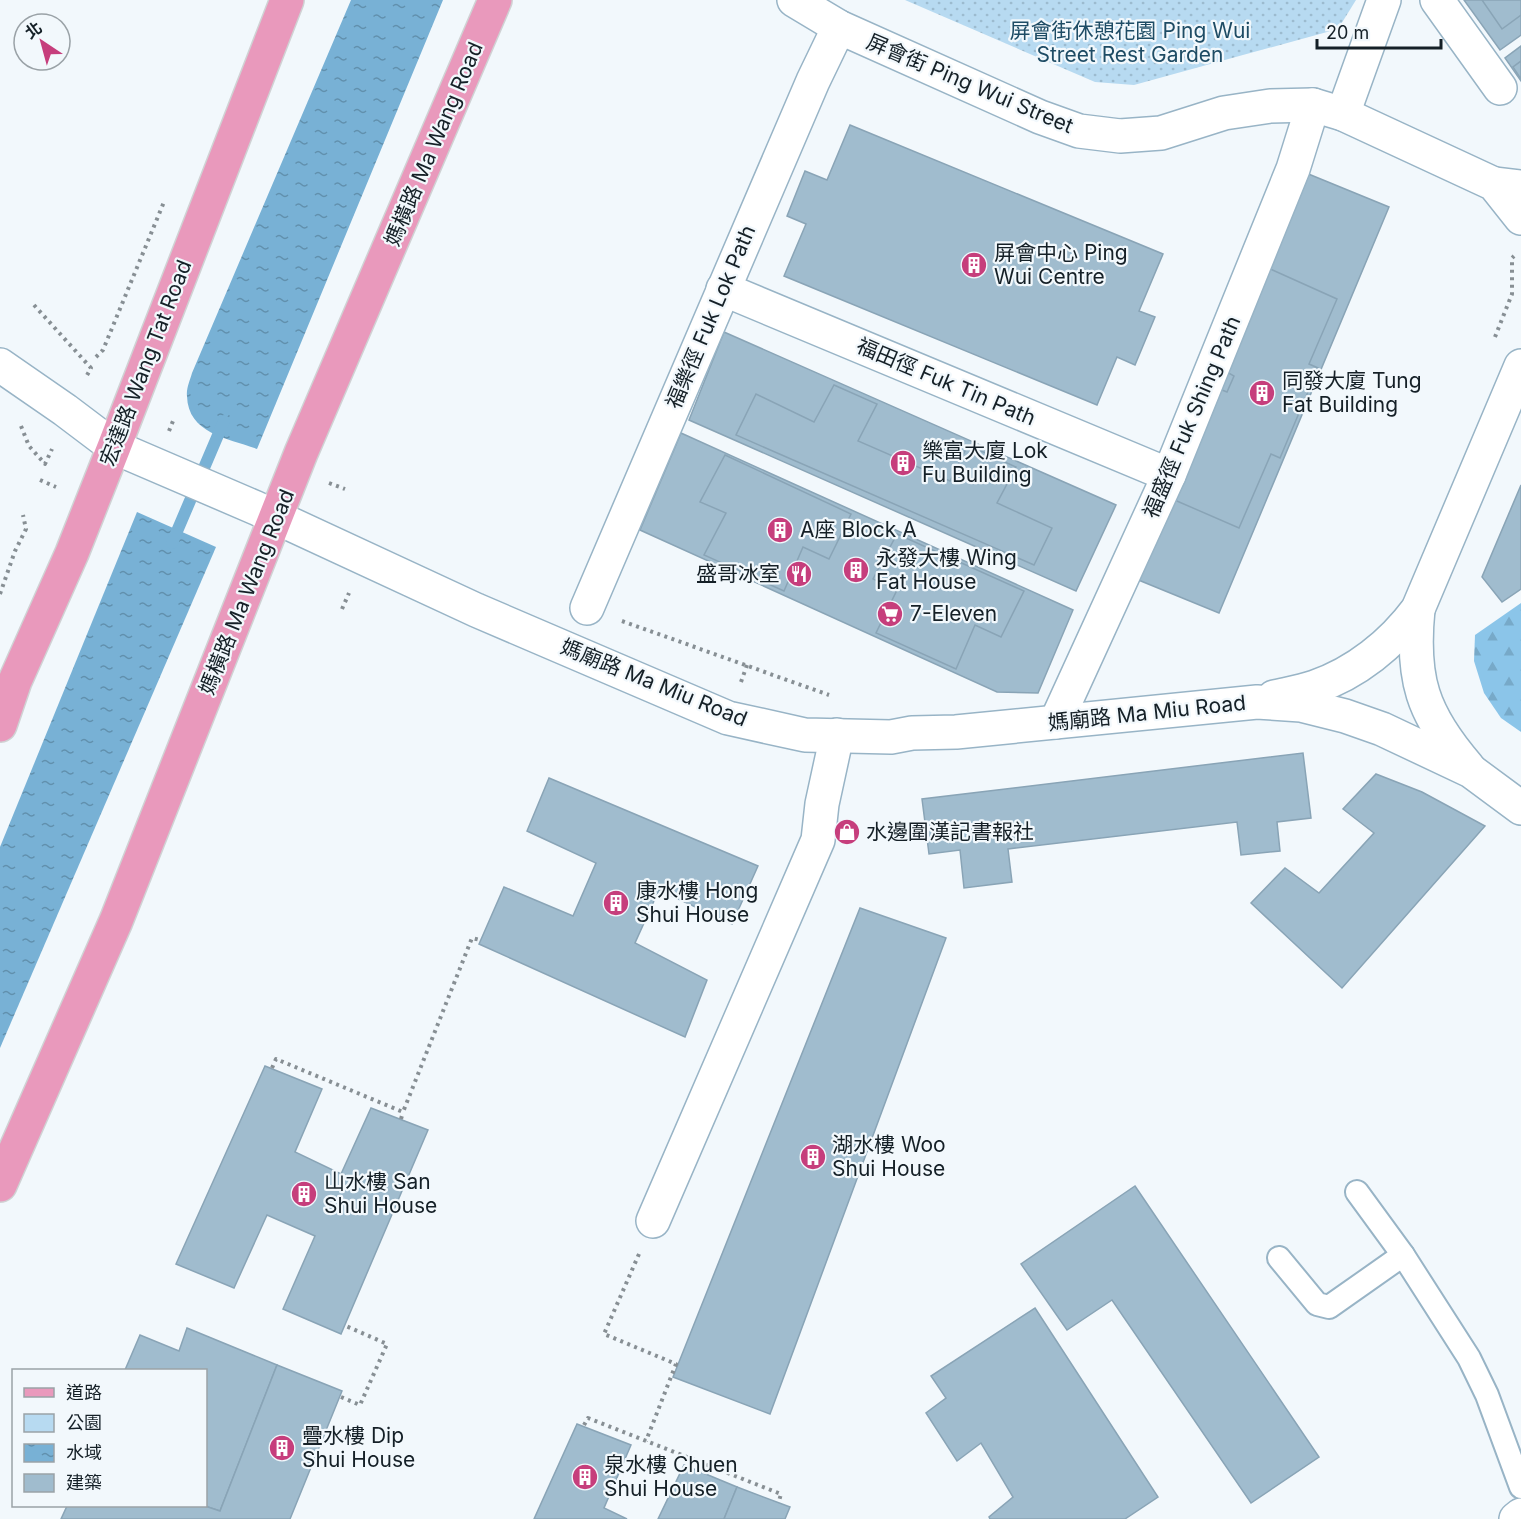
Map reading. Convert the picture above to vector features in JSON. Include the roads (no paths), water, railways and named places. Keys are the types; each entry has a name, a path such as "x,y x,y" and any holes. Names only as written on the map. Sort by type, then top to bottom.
{"main road":[{"name":"宏達路 Wang Tat Road","path":"0,725 15,681 72,553 114,447 287,0"},
{"name":"媽橫路 Ma Wang Road","path":"0,1185 116,921 266,513 302,453 495,0"},
{"name":"屏會街 Ping Wui Street","path":"796,0 839,27 1040,117 1079,131 1120,136 1161,133 1224,112 1270,106 1328,110 1508,185 1521,218"},
{"name":"福盛徑 Fuk Shing Path","path":"1056,722 1170,475 1293,169 1328,110 1384,0"},
{"path":"1437,0 1500,88"},
{"name":"福樂徑 Fuk Lok Path","path":"587,608 813,81 839,27"},
{"name":"福田徑 Fuk Tin Path","path":"723,289 1170,475"},
{"name":"媽廟路 Ma Miu Road","path":"0,365 66,410 114,447 266,513 476,610 729,718 805,735 891,737 912,733 956,732 1257,702 1301,705 1345,716 1382,729 1471,771 1521,808"},
{"path":"1257,702 1315,687 1341,675 1383,647 1402,631 1418,609 1521,366"},
{"name":"媽廟路 Ma Miu Road","path":"1418,609 1415,640 1420,686 1431,715 1448,744 1471,771"},
{"path":"653,1221 818,840 822,804 837,735"},
{"path":"1516,1519 1521,1515"}],"lane":[{"path":"1357,1192 1402,1255 1469,1358 1487,1395 1521,1487"},
{"path":"1279,1258 1317,1304 1329,1307 1402,1255"}],"water":[{"path":"351,0 443,0 257,449 212,433 202,427 194,419 189,409 188,387"},
{"path":"137,512 216,547 0,1048 0,847"}],"waterway":[{"path":"172,543 224,421"}],"place":[{"name":"屏會中心 Ping Wui Centre","path":"974,265"},
{"name":"同發大廈 Tung Fat Building","path":"1262,393"},
{"name":"樂富大廈 Lok Fu Building","path":"903,463"},
{"name":"A座 Block A","path":"780,530"},
{"name":"永發大樓 Wing Fat House","path":"856,570"},
{"name":"盛哥冰室","path":"799,574"},
{"name":"7-Eleven","path":"890,614"},
{"name":"水邊圍漢記書報社","path":"847,832"},
{"name":"康水樓 Hong Shui House","path":"616,903"},
{"name":"湖水樓 Woo Shui House","path":"813,1157"},
{"name":"山水樓 San Shui House","path":"304,1194"},
{"name":"疊水樓 Dip Shui House","path":"282,1448"},
{"name":"泉水樓 Chuen Shui House","path":"585,1477"}],"park label":[{"name":"屏會街休憩花園 Ping Wui Street Rest Garden","path":"1130,43"}]}
